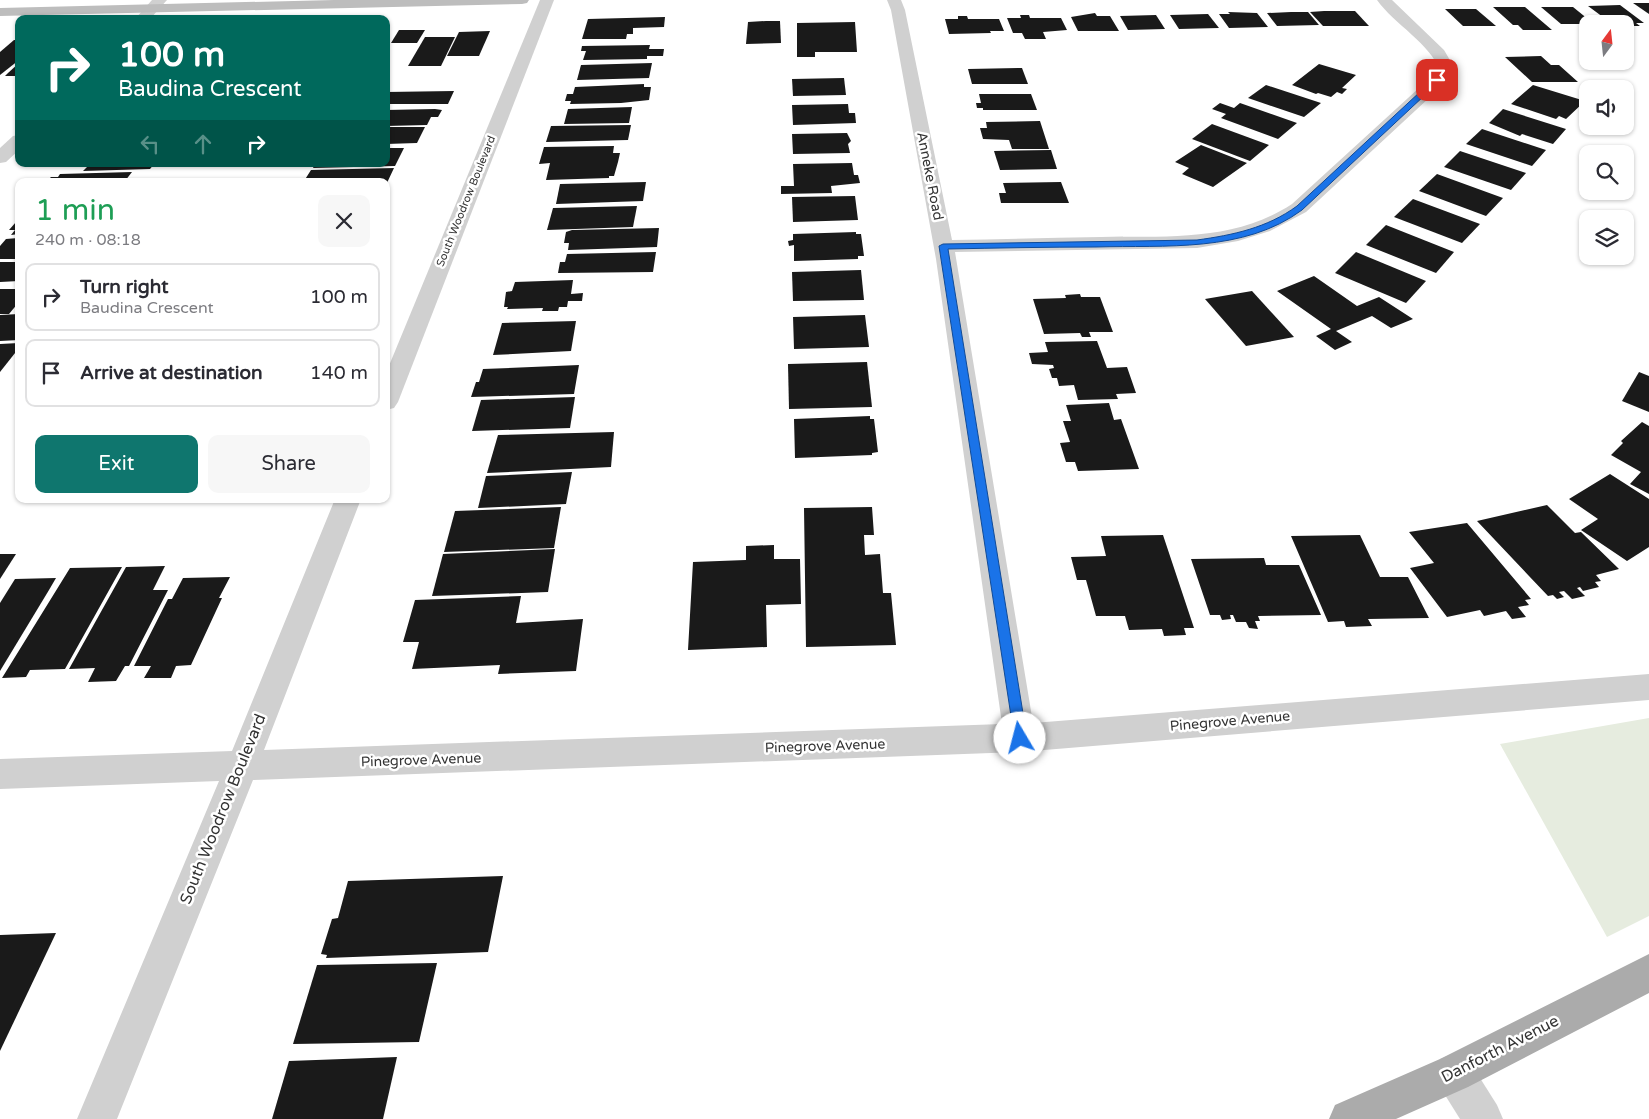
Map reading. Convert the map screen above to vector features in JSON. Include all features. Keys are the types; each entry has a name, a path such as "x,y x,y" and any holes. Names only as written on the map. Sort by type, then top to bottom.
{"main road":[{"name":"Danforth Avenue","path":"1349,1119 1454,1073 1649,973"}],"street":[{"path":"0,12 522,0"},
{"name":"South Woodrow Boulevard","path":"390,392 547,0"},
{"name":"Anneke Road","path":"894,0 898,10 943,246 1020,738"},
{"path":"943,246 1197,242 1238,236 1284,220 1300,208 1437,80 1449,72 1446,62 1433,46 1411,28 1384,0"},
{"path":"0,158 15,144"},
{"name":"South Woodrow Boulevard","path":"97,1119 242,766 346,503"},
{"name":"Pinegrove Avenue","path":"0,774 1020,738 1649,687"},
{"path":"1454,1073 1483,1119"}],"shaded area":[{"path":"1649,718 1649,916 1607,937 1500,744"}],"building":[{"path":"1633,3 1649,3 1649,14"},
{"path":"1620,5 1633,15 1600,15 1588,6"},
{"path":"1493,7 1525,7 1552,30 1523,30 1518,25 1513,25"},
{"path":"1541,7 1573,7 1583,15 1579,15 1579,24 1561,24"},
{"path":"1445,9 1476,9 1496,26 1463,26"},
{"path":"1355,11 1369,26 1323,26 1310,12"},
{"path":"1228,12 1257,13 1268,27 1229,28 1219,14 1230,14"},
{"path":"1308,12 1319,25 1277,26 1267,13"},
{"path":"1095,13 1097,16 1110,16 1119,31 1078,31 1071,17"},
{"path":"1208,14 1219,28 1179,29 1170,15"},
{"path":"1020,15 1029,15 1030,18 1061,18 1067,30 1043,32 1046,39 1025,39 1022,33 1013,33 1007,18 1021,18"},
{"path":"1156,15 1165,29 1128,30 1120,16"},
{"path":"958,16 967,16 968,19 999,19 1004,31 949,34 945,19 958,19"},
{"path":"1634,16 1644,23 1636,23 1640,26 1634,26"},
{"path":"665,17 664,27 633,28 633,34 627,34 626,39 582,39 588,19"},
{"path":"780,21 781,43 746,44 748,22"},
{"path":"855,22 857,52 815,52 815,57 797,57 797,23"},
{"path":"399,30 425,30 417,43 391,43"},
{"path":"490,31 479,56 447,56 459,32"},
{"path":"425,37 455,37 441,66 408,66"},
{"path":"15,40 15,63 0,75 0,52"},
{"path":"650,45 649,49 664,49 663,56 647,56 647,59 583,60 586,51 581,51 582,46"},
{"path":"1541,56 1551,65 1559,65 1578,82 1532,82 1505,57"},
{"path":"652,63 649,78 577,80 581,65"},
{"path":"1319,64 1356,75 1342,88 1347,89 1342,94 1337,92 1331,97 1316,94 1292,85"},
{"path":"15,67 15,76 5,76"},
{"path":"1022,68 1028,84 972,84 968,69"},
{"path":"844,78 846,95 793,96 792,79"},
{"path":"644,84 644,87 651,87 649,100 621,103 570,104 571,101 565,101 567,94 573,94 575,87"},
{"path":"1266,85 1321,103 1304,117 1248,98"},
{"path":"1533,85 1579,99 1579,107 1566,119 1559,116 1556,119 1511,104"},
{"path":"454,91 448,104 390,104 390,92"},
{"path":"979,94 1031,94 1037,110 983,110 983,108 977,108 976,103 981,103"},
{"path":"1220,103 1234,108 1240,103 1297,123 1278,139 1221,118 1226,114 1212,109"},
{"path":"848,104 849,113 855,113 856,123 793,125 792,105"},
{"path":"632,107 629,123 564,124 568,109"},
{"path":"1503,109 1566,129 1553,144 1522,134 1520,136 1489,123"},
{"path":"390,110 442,110 438,117 431,117 427,125 390,126"},
{"path":"1040,121 1049,149 1012,149 1009,140 983,139 980,128 987,128 986,122"},
{"path":"1212,124 1269,145 1250,161 1192,139"},
{"path":"631,125 628,140 546,142 551,126"},
{"path":"390,127 425,127 417,143 390,144"},
{"path":"1482,129 1546,150 1532,166 1466,144"},
{"path":"847,133 851,141 848,144 850,153 793,154 792,134"},
{"path":"1201,145 1247,163 1213,187 1182,174 1189,168 1175,162"},
{"path":"614,146 613,153 620,153 614,176 609,176 609,178 546,180 550,163 539,164 544,147"},
{"path":"390,148 404,148 395,166 390,166"},
{"path":"1051,150 1057,169 1000,170 994,151"},
{"path":"1460,151 1526,173 1511,190 1444,167"},
{"path":"852,163 854,175 858,175 860,183 831,186 832,193 781,194 781,186 794,186 793,164"},
{"path":"87,167 152,167 150,169 83,171"},
{"path":"314,167 354,167 313,168"},
{"path":"394,168 389,178 306,178 311,170"},
{"path":"132,172 127,178 50,178 58,177 60,174"},
{"path":"1437,174 1503,198 1486,216 1419,191"},
{"path":"646,182 643,201 556,204 560,184"},
{"path":"1061,182 1069,203 1001,203 999,193 1006,193 1003,183"},
{"path":"855,196 858,220 793,222 792,197"},
{"path":"1413,199 1480,224 1462,243 1394,217"},
{"path":"637,206 633,227 547,230 553,208"},
{"path":"15,223 15,230 9,230"},
{"path":"1386,225 1454,252 1436,273 1366,245"},
{"path":"659,228 657,247 568,250 569,243 564,243 566,232 572,230"},
{"path":"856,232 856,234 861,234 864,256 858,256 858,259 794,261 794,245 789,246 788,241 793,240 793,234"},
{"path":"15,238 15,259 0,259 0,246 6,239"},
{"path":"656,252 653,272 558,273 560,262 565,262 567,254"},
{"path":"1356,252 1426,281 1406,303 1335,273"},
{"path":"0,262 15,262 15,281 0,282"},
{"path":"861,270 864,300 793,301 792,272"},
{"path":"1314,276 1357,306 1379,297 1413,319 1391,328 1372,316 1336,331 1352,342 1335,350 1316,336 1331,329 1277,291"},
{"path":"573,280 571,294 583,293 582,301 568,301 567,307 559,307 558,311 542,311 543,308 507,309 508,307 504,307 506,292 512,291 515,282"},
{"path":"0,289 15,289 15,307 9,314 0,314"},
{"path":"1252,291 1294,337 1246,346 1205,299"},
{"path":"1080,294 1081,297 1100,297 1113,332 1089,332 1091,337 1082,337 1080,333 1044,334 1033,299 1066,298 1065,295"},
{"path":"15,314 15,340 0,341 0,315"},
{"path":"865,315 869,347 794,349 793,317"},
{"path":"576,321 571,351 493,355 502,323"},
{"path":"1097,341 1107,368 1127,367 1136,393 1116,394 1118,399 1078,400 1074,385 1059,386 1057,378 1052,378 1049,369 1054,368 1053,365 1032,364 1029,353 1048,352 1045,342"},
{"path":"15,343 15,353 0,372 0,344"},
{"path":"867,362 872,407 789,409 788,364"},
{"path":"579,365 574,394 471,397 483,369"},
{"path":"1639,372 1649,376 1649,412 1622,401"},
{"path":"575,397 570,428 472,431 481,400"},
{"path":"1109,403 1114,420 1121,419 1139,469 1078,471 1075,462 1066,462 1060,443 1070,442 1063,421 1071,421 1066,405"},
{"path":"870,416 870,419 874,419 878,452 872,453 872,455 795,458 794,419"},
{"path":"1642,422 1649,426 1649,494 1630,484 1641,472 1611,455 1623,443 1621,441"},
{"path":"614,432 611,467 487,473 498,435"},
{"path":"572,472 566,504 478,508 486,476"},
{"path":"1610,474 1649,499 1649,547 1627,561 1581,530 1598,519 1569,499"},
{"path":"1547,505 1575,533 1581,532 1619,569 1596,575 1601,581 1595,582 1599,587 1583,591 1580,587 1577,588 1585,596 1572,599 1564,591 1559,592 1564,597 1557,599 1553,595 1548,596 1477,521"},
{"path":"561,507 554,548 444,552 455,511"},
{"path":"872,507 874,535 864,535 865,555 880,554 883,593 891,593 896,645 806,647 804,508"},
{"path":"1467,523 1531,599 1525,600 1529,605 1518,607 1526,617 1512,619 1506,611 1484,616 1480,610 1447,617 1410,568 1434,563 1409,532"},
{"path":"1163,535 1194,628 1184,628 1186,635 1164,636 1162,629 1129,630 1125,616 1096,616 1086,580 1077,580 1071,557 1106,556 1101,536"},
{"path":"1360,535 1380,577 1408,577 1429,618 1368,619 1372,626 1346,627 1344,621 1328,622 1291,536"},
{"path":"774,545 774,559 800,559 801,604 766,605 767,647 688,650 693,562 746,560 746,546"},
{"path":"555,549 548,592 432,596 443,554"},
{"path":"0,554 16,554 0,579"},
{"path":"1264,558 1266,565 1299,565 1321,615 1258,616 1260,621 1255,621 1258,629 1249,628 1246,622 1236,622 1233,615 1230,615 1231,619 1222,620 1220,615 1210,615 1191,559"},
{"path":"165,566 153,590 168,590 129,666 125,666 116,681 88,682 95,668 69,669 126,567"},
{"path":"122,567 65,669 30,670 26,677 2,678 70,568"},
{"path":"230,577 219,598 222,598 191,665 176,666 171,678 144,678 151,666 134,666 168,599 172,599 183,578"},
{"path":"56,578 0,671 0,603 15,579"},
{"path":"521,596 516,623 583,619 576,671 498,674 500,665 412,669 419,642 403,642 415,600"},
{"path":"503,876 488,952 326,958 327,955 321,954 332,919 338,918 348,881"},
{"path":"56,933 47,952 0,1051 0,935"},
{"path":"437,963 419,1042 293,1044 317,965"},
{"path":"397,1057 383,1119 272,1119 289,1061"}],"route":[{"path":"1020,738 943,246 1197,242 1238,236 1284,220 1300,208 1437,80"}]}
